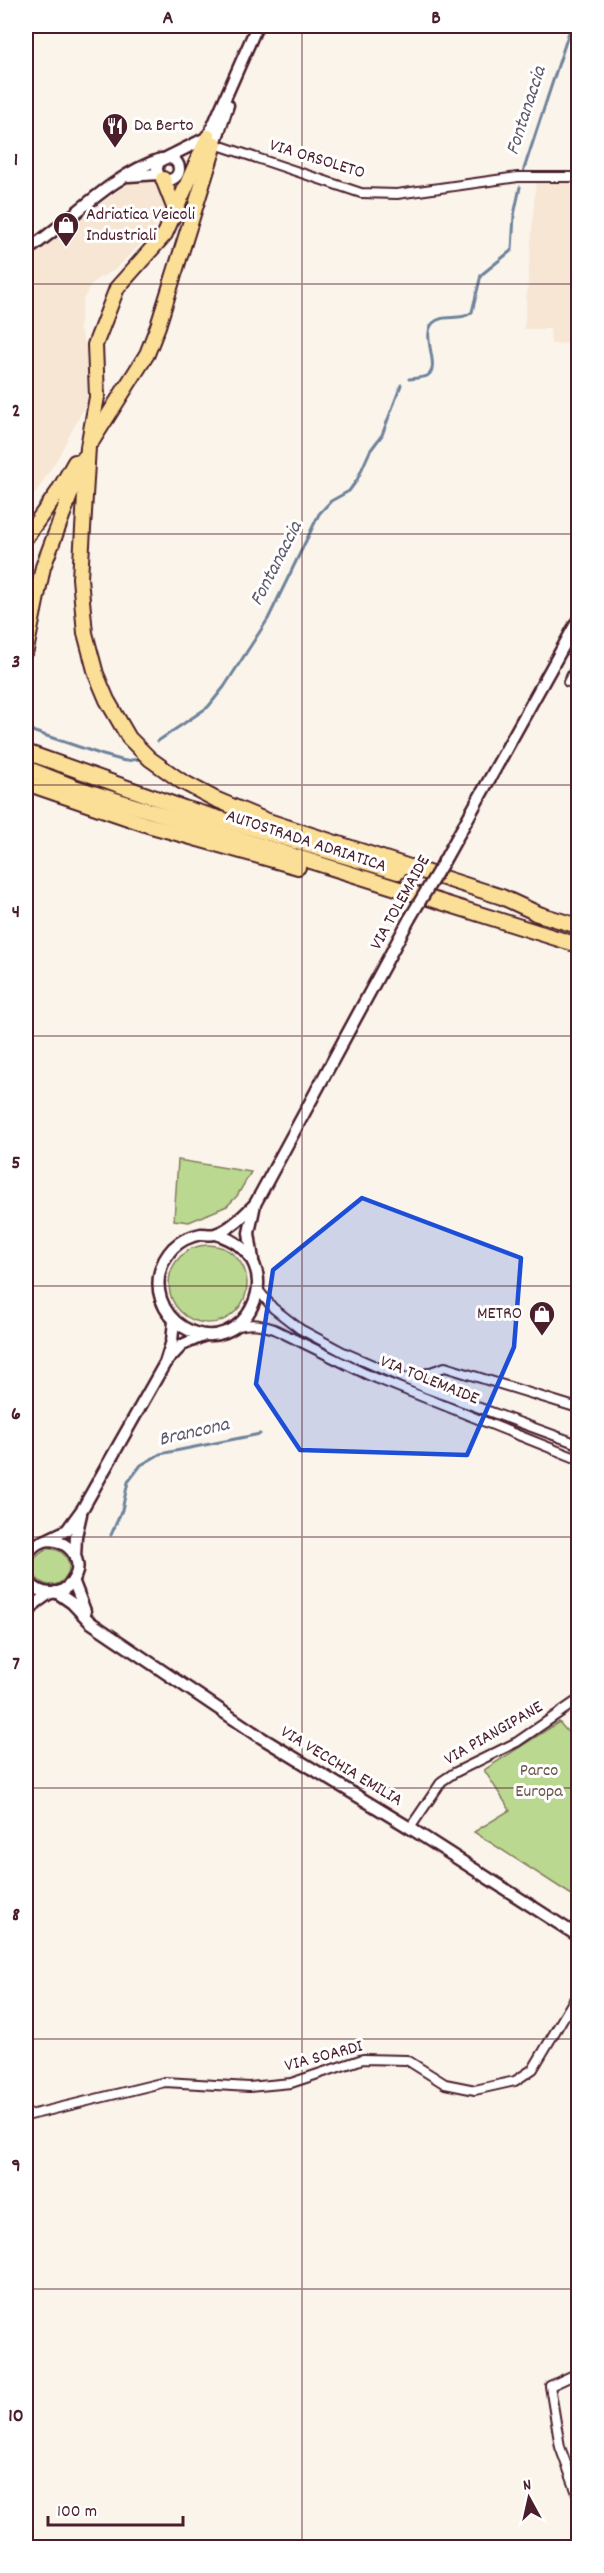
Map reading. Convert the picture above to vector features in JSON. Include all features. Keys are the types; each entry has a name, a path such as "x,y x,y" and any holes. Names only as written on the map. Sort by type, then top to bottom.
{"highway":[{"path":"211,141 158,244 117,288 98,335 95,350 97,397 88,447 80,578 85,633 96,674 113,713 138,748 181,781 227,805 265,820 502,897 541,915"},
{"path":"26,650 49,549 88,447 147,354 158,326 211,141"},
{"path":"160,177 176,212"},
{"path":"26,537 58,492 77,458 88,447"},
{"name":"AUTOSTRADA ADRIATICA","path":"26,752 184,808 579,927"},
{"name":"AUTOSTRADA ADRIATICA","path":"26,768 77,788 406,893 579,945"},
{"path":"26,783 148,825 270,861 406,893"}],"main road":[{"path":"26,251 142,165 211,141 257,26"},
{"path":"123,178 138,174 171,180 179,171 176,160 164,158"},
{"path":"160,177 156,166 164,158"},
{"name":"VIA TOLEMAIDE","path":"259,1291 249,1233 255,1204 411,918 579,620"},
{"name":"VIA TOLEMAIDE","path":"165,1364 172,1341 174,1321 164,1308 158,1291 159,1274 164,1259 186,1239 200,1234 216,1234 236,1222 255,1204"},
{"path":"216,1234 231,1239 244,1248 253,1260"},
{"path":"235,1327 250,1311 259,1291"},
{"path":"174,1321 189,1331 206,1335"},
{"name":"VIA TOLEMAIDE","path":"26,1557 34,1545 67,1530 83,1508 165,1364 182,1345 235,1327"},
{"name":"VIA TOLEMAIDE","path":"73,1580 77,1570 75,1559 78,1524 83,1508"},
{"path":"34,1545 53,1540 61,1542 68,1547 75,1559"},
{"path":"28,1580 42,1592 53,1593"},
{"path":"26,1604 28,1580"},
{"path":"26,1616 36,1603 64,1589 73,1580 90,1622"},
{"name":"VIA VECCHIA EMILIA","path":"53,1593 72,1603 90,1622 262,1738 410,1828 579,1936"}],"street":[{"name":"VIA ORSOLETO","path":"211,141 361,193 397,194 518,177 579,177"},
{"path":"568,682 579,663"},
{"name":"VIA TOLEMAIDE","path":"259,1291 273,1308 300,1329 343,1352 404,1378 579,1444"},
{"name":"VIA TOLEMAIDE","path":"235,1327 246,1323 260,1324 274,1329 377,1379 579,1459"},
{"path":"404,1378 416,1377 445,1367 579,1408"},
{"name":"VIA PIANGIPANE","path":"410,1828 442,1781 517,1742 579,1700"},
{"name":"VIA SOARDI","path":"26,2116 165,2082 249,2087 291,2083 363,2058 407,2060 445,2084 475,2091 514,2081 533,2070 579,1993"},
{"path":"579,2373 550,2386 560,2447 579,2496"}],"highlighted area":[{"path":"362,1198 521,1258 514,1347 467,1455 300,1450 256,1384 273,1270"}],"shaded area":[{"path":"154,175 160,182 164,193 165,206 162,219 144,241 113,271 97,279 83,300 79,328 86,347 87,402 57,459 26,508 26,259 123,187 136,179"},
{"path":"536,181 578,181 578,343 551,344 550,329 524,329"}],"green space":[{"path":"178,1160 251,1172 237,1196 227,1206 189,1222 174,1220"},
{"path":"208,1245 223,1248 240,1262 247,1284 244,1299 230,1316 208,1323 193,1320 176,1306 169,1284 172,1269 186,1252"},
{"path":"51,1549 64,1554 69,1567 64,1580 51,1585 38,1580 33,1567 38,1554"},
{"name":"Parco Europa","path":"559,1722 578,1744 578,1899 474,1832 510,1810 484,1770"}],"waterway":[{"name":"Fontanaccia","path":"523,172 571,26"},
{"name":"Fontanaccia","path":"409,379 425,377 431,372 429,336 433,323 442,318 463,317 472,312 481,275 512,250 514,215 520,187"},
{"name":"Fontanaccia","path":"158,741 208,707 224,687 268,619 319,514 331,501 349,491 357,480 370,451 382,435 401,385"},
{"name":"Fontanaccia","path":"26,729 125,761 139,759"},
{"name":"Brancona","path":"111,1535 122,1510 128,1482 141,1465 160,1454 260,1434"}],"place":[{"name":"Da Berto","path":"115,149"},
{"name":"Adriatica Veicoli Industriali","path":"66,248"},
{"name":"METRO","path":"542,1337"}]}
